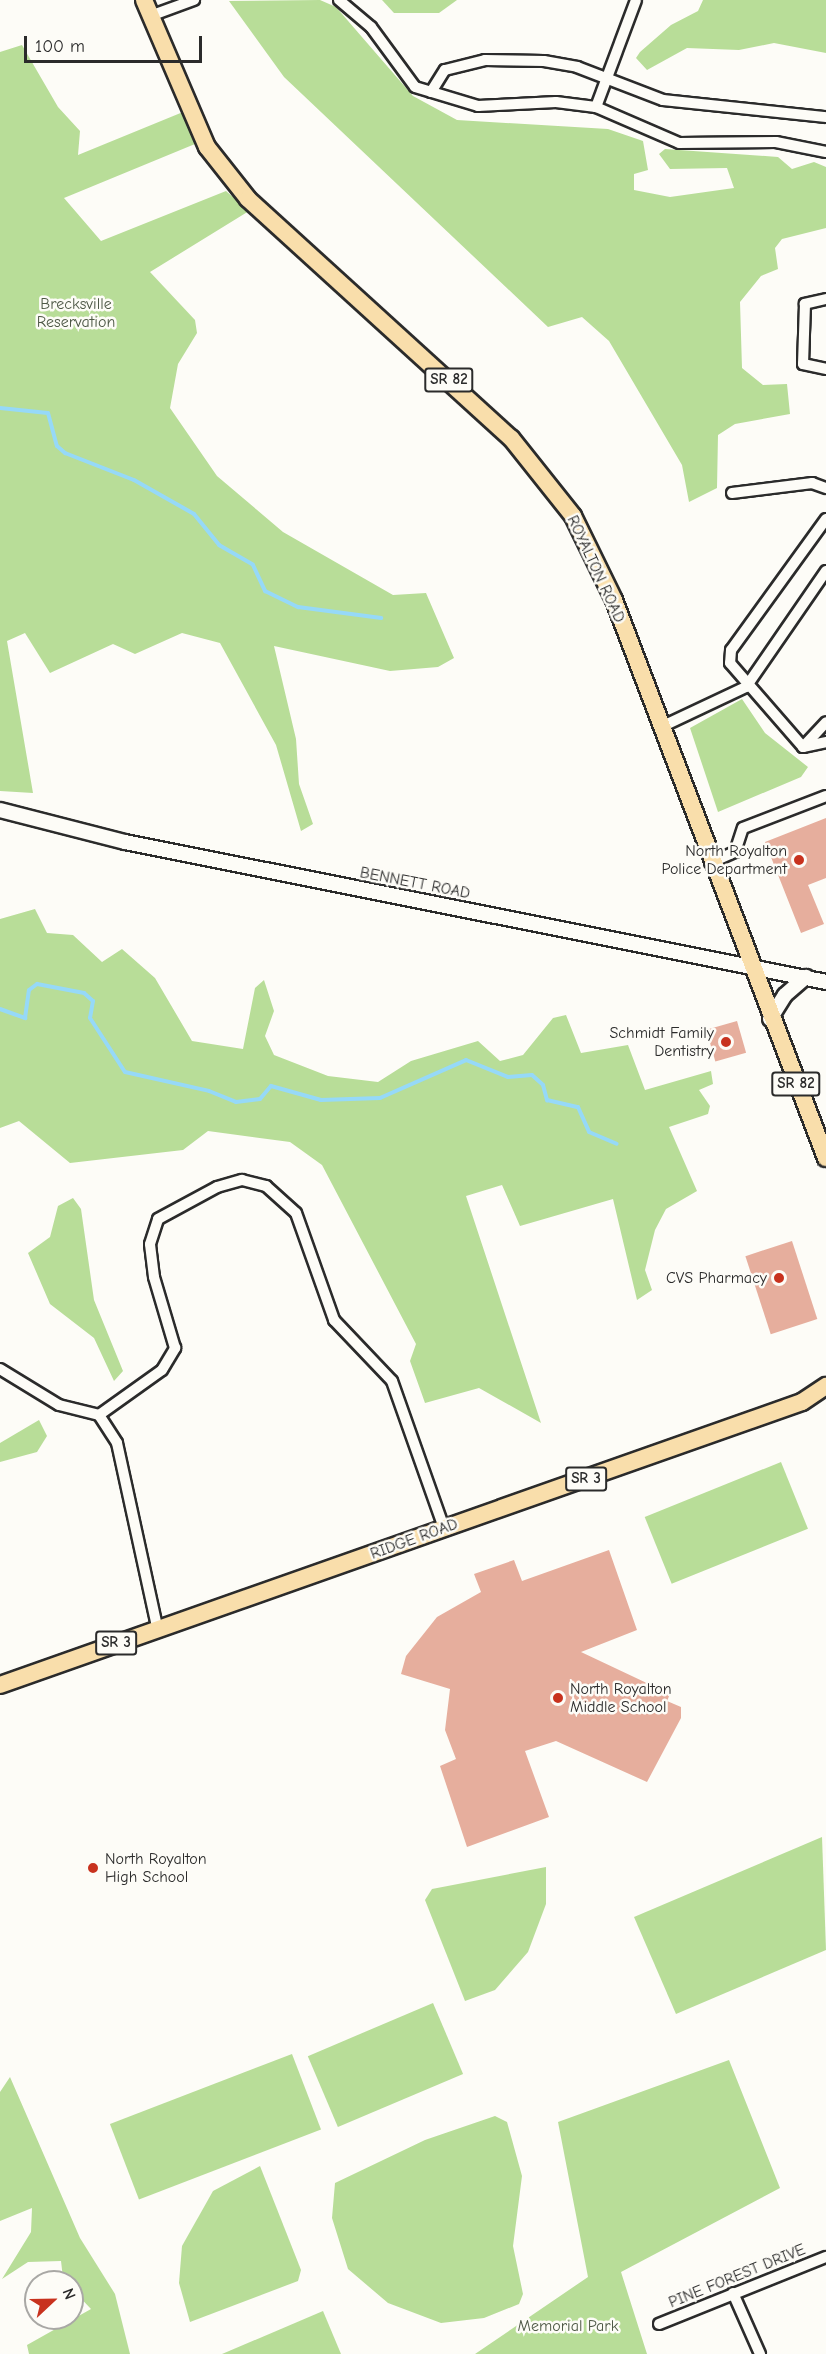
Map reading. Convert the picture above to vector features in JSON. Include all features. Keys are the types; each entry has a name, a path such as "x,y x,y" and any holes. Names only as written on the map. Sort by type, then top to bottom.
{"main road":[{"name":"ROYALTON ROAD","path":"147,8 207,147 248,199 471,399 546,477 594,557 661,727 749,965 826,1158"},
{"name":"RIDGE ROAD","path":"0,1686 157,1627 802,1402 826,1386"}],"street":[{"path":"147,8 194,0"},
{"path":"339,0 371,27 415,87 431,92 478,106 556,102 596,107 680,143 776,142 826,152"},
{"path":"596,107 636,0"},
{"path":"431,92 445,70 485,60 544,61 607,78 675,102 826,117"},
{"path":"826,299 805,304 803,364 826,369"},
{"path":"732,493 812,483 826,488"},
{"path":"803,747 746,687 730,663 731,650 826,519"},
{"path":"661,727 746,687 826,571"},
{"path":"803,747 826,722"},
{"path":"803,747 826,742"},
{"path":"710,863 735,852 743,828 826,796"},
{"name":"BENNETT ROAD","path":"0,810 125,842 826,982"},
{"path":"770,1019 785,995 806,977"},
{"path":"99,1415 155,1377 175,1348 154,1277 150,1245 158,1219 217,1187 242,1180 266,1186 296,1213 334,1320 392,1381 444,1528"},
{"path":"2,1372 59,1405 99,1415 125,1464 157,1627"},
{"name":"PINE FOREST DRIVE","path":"659,2324 733,2292 826,2257"},
{"path":"733,2292 759,2354"}],"green space":[{"path":"320,0 336,7 413,96 457,120 608,129 643,141 648,170 634,174 634,190 670,197 734,188 727,168 670,169 659,154 665,149 778,157 792,169 814,162 826,167 826,228 782,239 775,248 778,269 761,276 740,302 742,368 763,385 787,384 790,414 735,424 718,435 717,488 689,502 682,465 609,341 582,317 548,327 284,77 229,1"},
{"path":"382,0 457,0 439,13 394,13"},
{"path":"703,0 826,0 826,53 774,43 739,50 687,48 647,70 636,58 640,52 671,25 698,11"},
{"name":"Brecksville Reservation","path":"22,45 58,107 80,131 78,155 183,112 195,144 64,198 101,241 226,191 249,211 150,272 195,320 197,333 178,364 170,408 217,476 283,532 393,595 426,593 454,658 438,667 390,671 274,646 296,739 299,784 313,824 301,831 276,745 220,643 182,633 135,654 113,644 50,673 25,633 7,641 33,793 0,791 0,52"},
{"path":"742,699 765,733 808,767 801,777 718,812 690,728"},
{"path":"35,909 47,933 73,935 102,962 122,949 155,978 192,1041 243,1049 255,988 264,980 274,1011 265,1036 274,1055 328,1076 378,1082 411,1061 478,1041 500,1061 523,1055 553,1018 566,1015 581,1053 628,1045 645,1090 711,1071 713,1084 699,1090 710,1106 708,1114 669,1127 697,1191 666,1209 655,1230 645,1270 652,1290 637,1300 613,1199 520,1226 502,1185 466,1196 541,1423 479,1388 425,1403 410,1361 416,1344 322,1165 290,1142 208,1131 183,1150 70,1163 19,1121 0,1128 0,919"},
{"path":"73,1198 81,1209 94,1300 123,1371 114,1381 94,1338 50,1304 28,1253 50,1237 58,1206"},
{"path":"39,1420 47,1436 37,1452 0,1462 0,1443"},
{"path":"781,1462 808,1529 672,1584 645,1517"},
{"path":"822,1837 826,1950 676,2014 634,1917"},
{"path":"546,1867 546,1904 528,1952 495,1990 465,2001 425,1900 432,1889"},
{"path":"433,2003 463,2074 338,2127 308,2056"},
{"path":"292,2054 321,2130 139,2200 110,2124"},
{"name":"Memorial Park","path":"729,2060 780,2188 621,2272 647,2354 475,2354 588,2277 558,2122"},
{"path":"10,2077 80,2238 115,2294 130,2354 29,2354 27,2345 54,2330 84,2330 84,2313 91,2309 84,2302 84,2270 62,2270 61,2261 28,2262 2,2279 31,2232 32,2208 0,2221 0,2092"},
{"path":"495,2116 507,2122 522,2176 513,2246 523,2294 519,2304 484,2318 441,2323 388,2303 348,2269 332,2218 335,2183 425,2140"},
{"path":"260,2166 301,2270 298,2281 190,2322 179,2283 182,2246 213,2191"},
{"path":"323,2311 341,2354 222,2354"}],"building":[{"name":"North Royalton Police Department","path":"826,818 826,878 808,885 824,924 801,933 765,842"},
{"name":"Schmidt Family Dentistry","path":"737,1021 746,1053 715,1062 706,1030"},
{"name":"CVS Pharmacy","path":"792,1241 817,1319 771,1334 745,1256"},
{"name":"North Royalton Middle School","path":"609,1550 637,1630 581,1652 670,1694 667,1701 681,1707 681,1718 647,1782 556,1741 525,1751 549,1817 467,1847 440,1766 456,1759 445,1730 450,1689 401,1674 406,1656 437,1617 481,1592 474,1574 514,1560 522,1581"}],"waterway":[{"path":"0,408 48,413 57,446 65,453 134,480 194,514 219,545 253,565 265,591 298,607 381,618"},
{"path":"0,1009 25,1018 29,990 37,984 84,993 93,1001 90,1018 125,1072 209,1091 236,1102 260,1099 271,1086 321,1100 380,1098 466,1060 508,1077 532,1075 543,1085 547,1100 578,1107 589,1132 617,1144"}],"place":[{"name":"North Royalton Police Department","path":"799,860"},
{"name":"Schmidt Family Dentistry","path":"726,1042"},
{"name":"CVS Pharmacy","path":"779,1278"},
{"name":"North Royalton Middle School","path":"558,1698"},
{"name":"North Royalton High School","path":"93,1868"}]}
